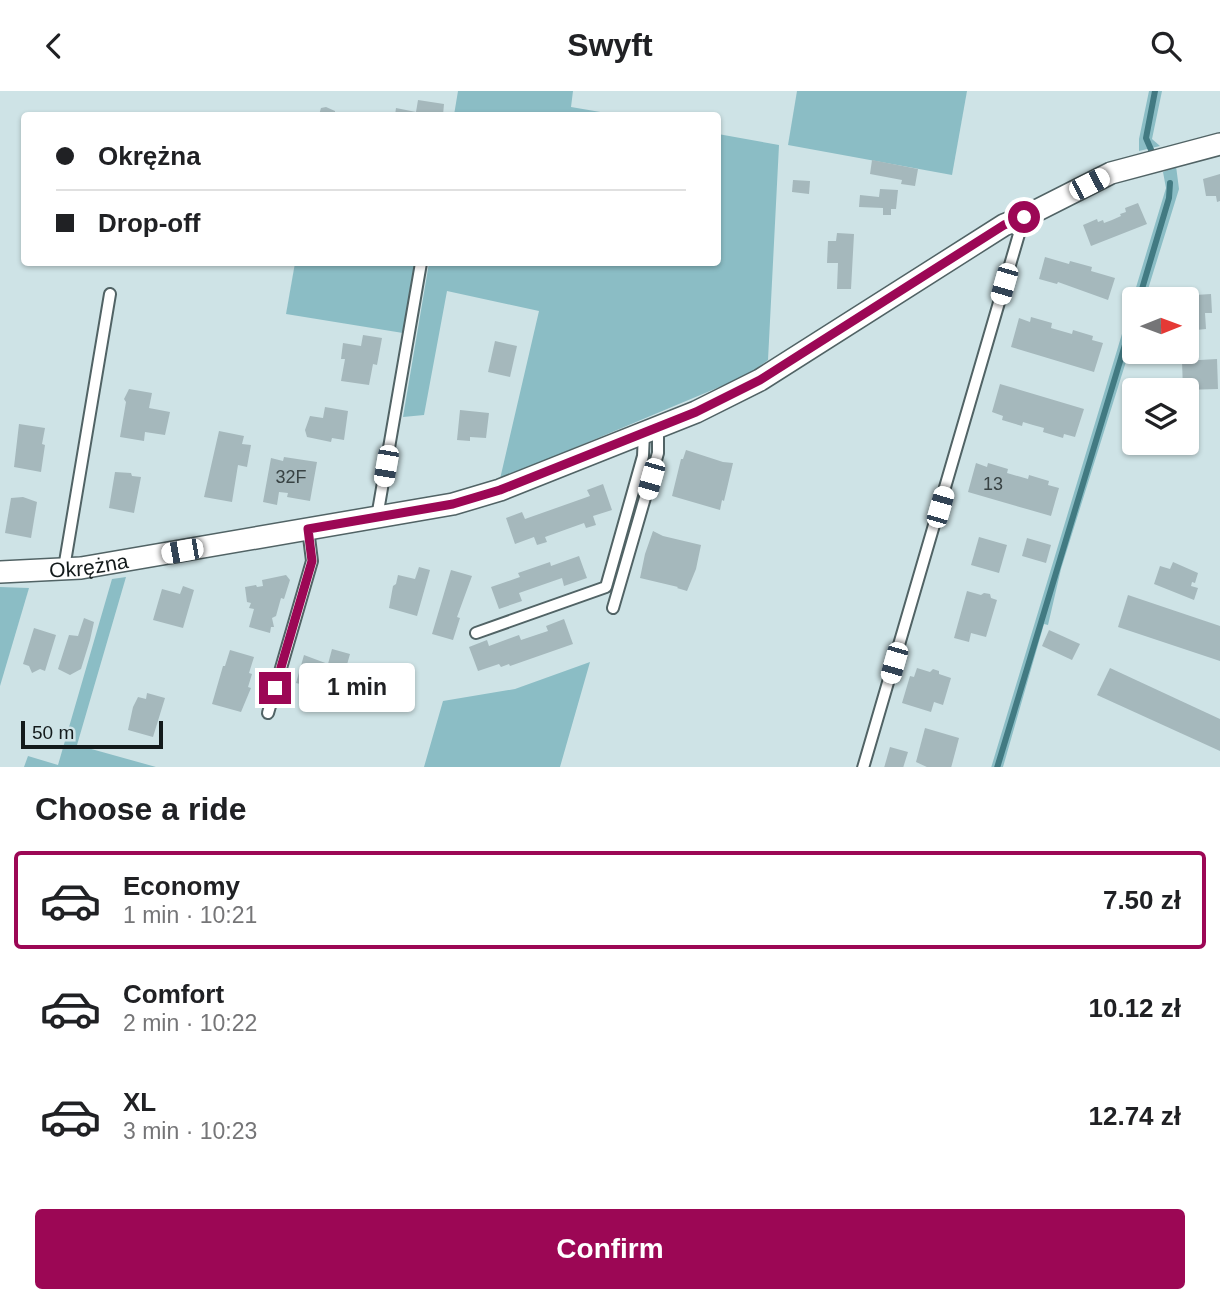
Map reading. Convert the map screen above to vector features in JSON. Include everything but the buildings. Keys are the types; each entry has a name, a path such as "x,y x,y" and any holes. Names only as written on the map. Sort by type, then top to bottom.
{"street":[{"name":"Okrężna","path":"0,572 81,568 453,504 500,490 696,412 760,380 1004,225 1111,173 1220,144"}],"lane":[{"path":"863,767 1024,217"},
{"path":"377,517 420,266"},
{"path":"64,568 110,294"},
{"path":"613,608 658,453 651,431"},
{"path":"475,633 606,587 651,431"},
{"path":"268,713 312,561 308,529"}],"shaded area":[{"path":"458,91 573,91 571,107 600,112 454,112"},
{"path":"797,91 967,91 952,175 788,145"},
{"path":"1149,91 1162,91 1152,139 1160,146 1139,151 1139,139"},
{"path":"721,135 779,145 768,360 748,375 500,479 539,311 447,291 424,415 403,417 428,266 721,266"},
{"path":"1176,166 1179,189 1149,287 1136,287 1166,188 1163,172"},
{"path":"294,266 414,266 403,333 286,314"},
{"path":"1122,334 1122,364 1125,364 1061,569 1048,625 1044,624 1003,767 991,767"},
{"path":"126,577 77,745 156,767 24,767 28,756 58,765 112,579"},
{"path":"0,587 29,588 0,686"},
{"path":"590,662 560,767 424,767 443,701 515,689"}],"waterway":[{"path":"1152,152 1146,138 1155,91"},
{"path":"1143,287 1169,198 1170,183"},
{"path":"997,767 1122,355"}],"route":[{"path":"275,688 312,561 308,529 453,504 477,497 696,412 760,380 1004,225 1024,217"}]}
